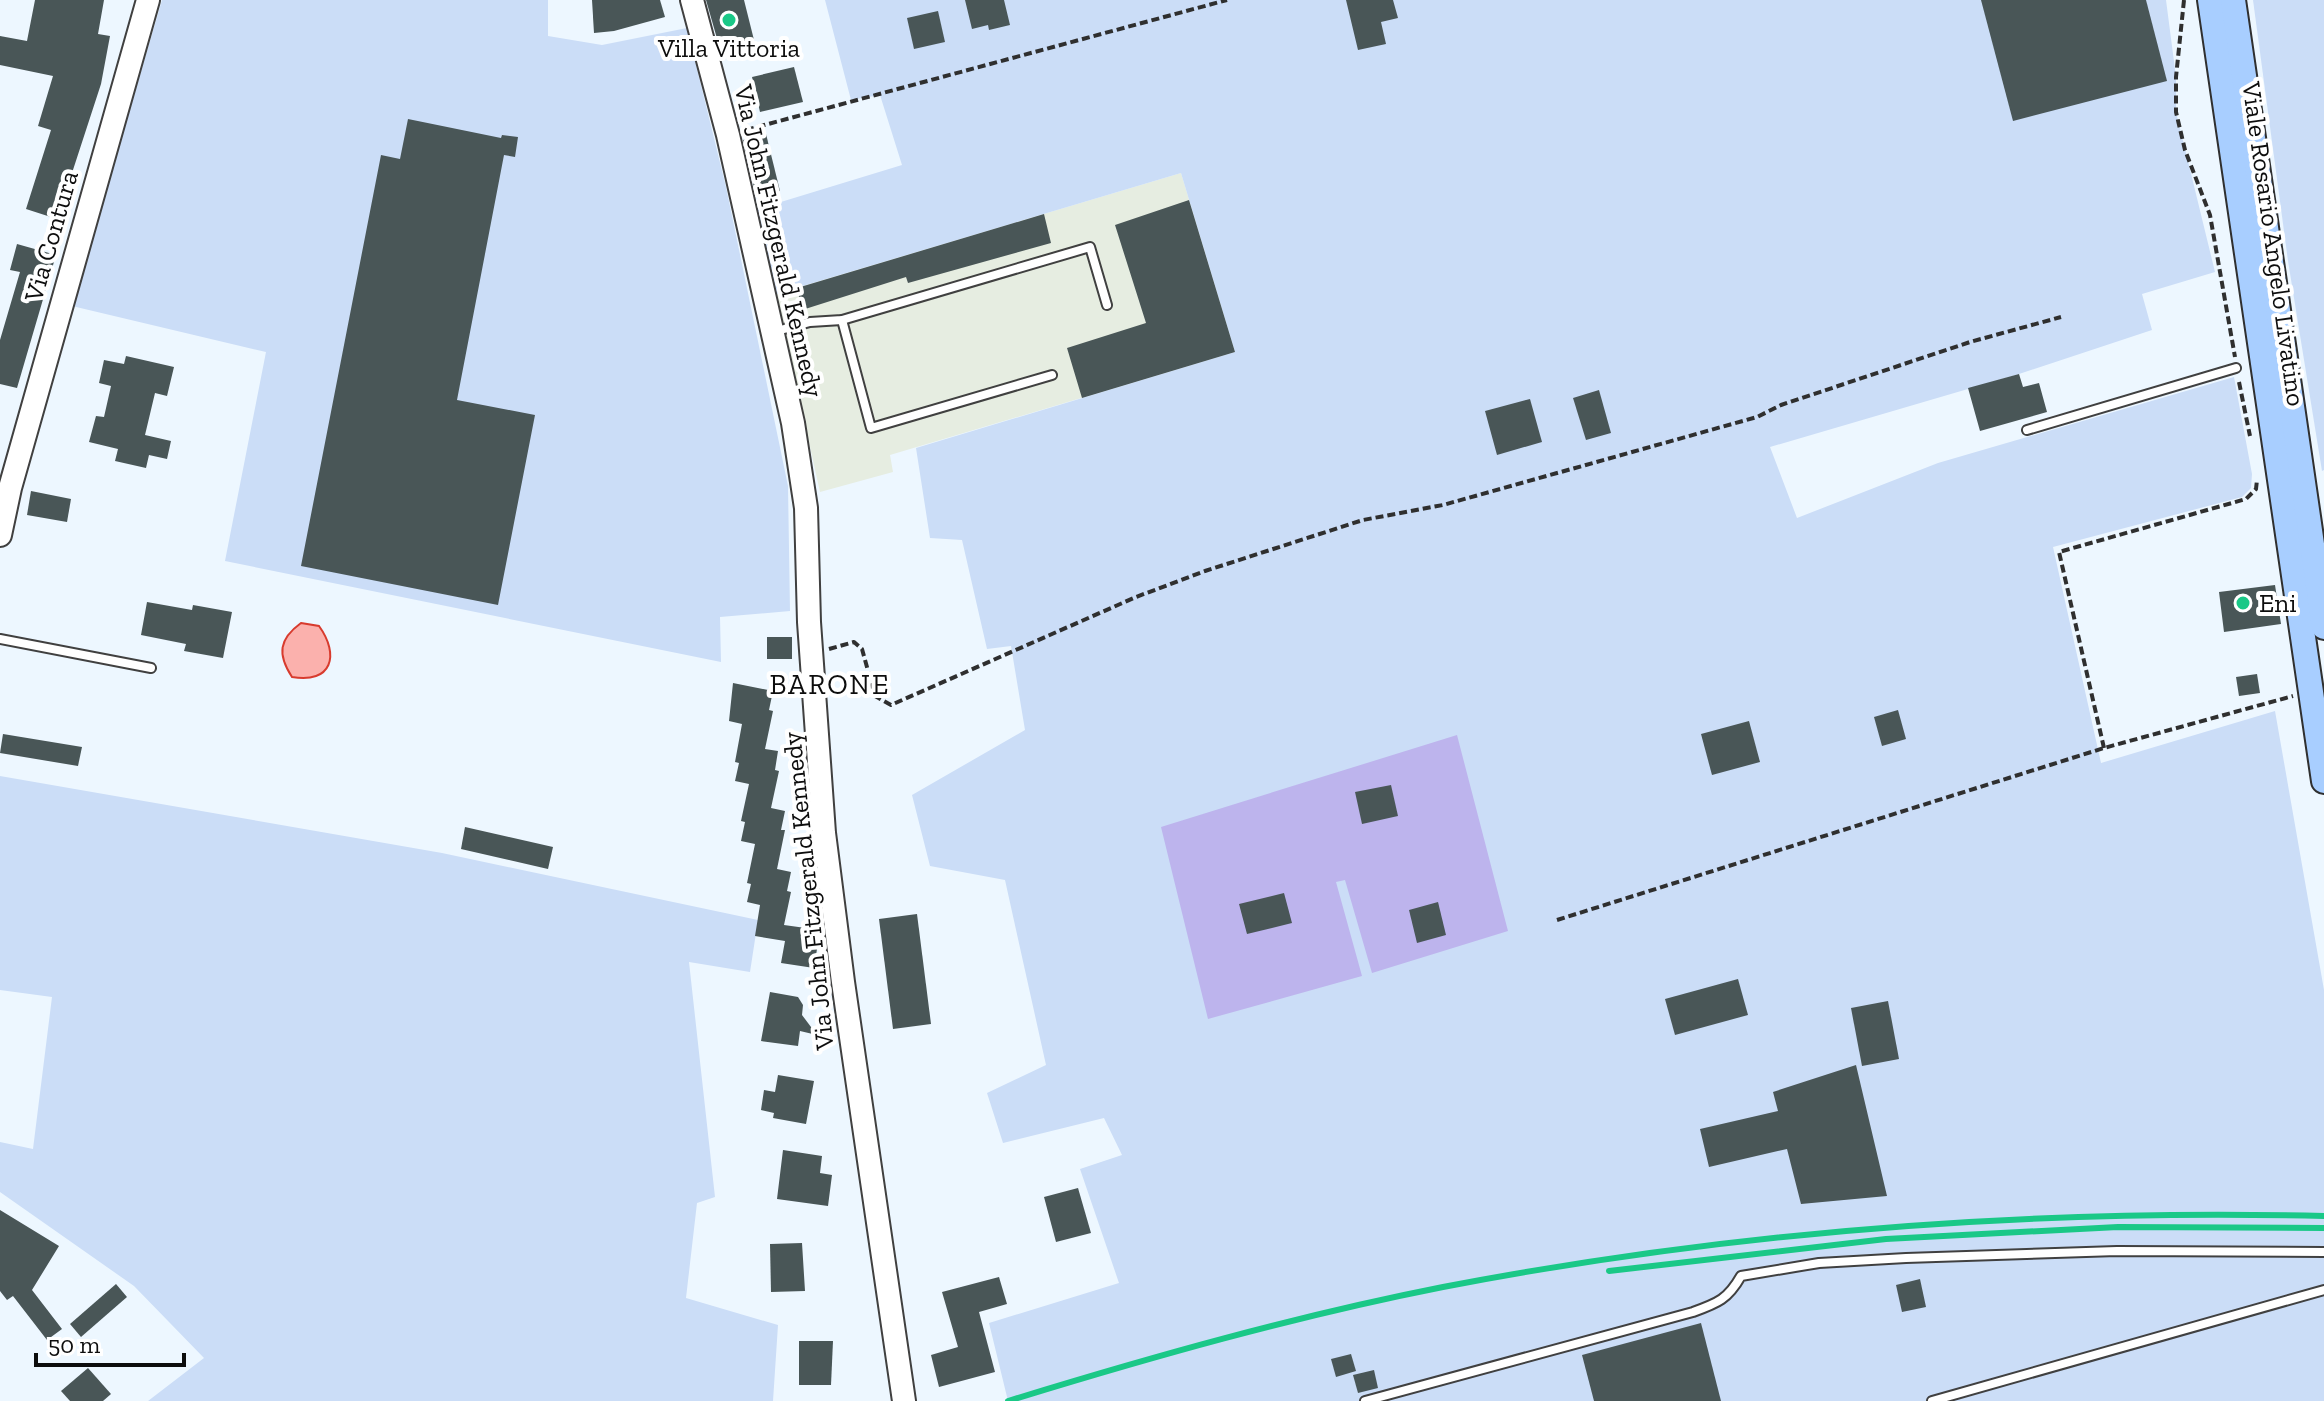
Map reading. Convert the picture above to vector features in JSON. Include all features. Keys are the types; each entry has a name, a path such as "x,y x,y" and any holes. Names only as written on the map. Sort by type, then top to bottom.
{"main road":[{"name":"Viale Rosario Angelo Livatino","path":"2210,0 2324,781"},
{"name":"Viale Rosario Angelo Livatino","path":"2233,0 2324,627"}],"street":[{"name":"Via Contura","path":"0,535 10,488 148,0"},
{"name":"Via John Fitzgerald Kennedy","path":"692,0 728,135 793,423 806,508 824,833 904,1401"}],"lane":[{"path":"772,332 810,322 842,320 1090,247 1107,305"},
{"path":"842,320 871,428 1052,375"},
{"path":"2027,430 2236,368"},
{"path":"0,639 151,668"},
{"path":"1365,1401 1693,1312 1713,1305 1731,1293 1741,1276 1819,1263 2117,1251 2324,1252"},
{"path":"1932,1401 2324,1290"}],"path":[{"path":"728,135 1227,0"},
{"path":"812,656 843,643 854,642 862,649 875,696 891,705 1136,597 1205,571 1363,520 1443,505 1757,417 1781,405 1970,342 2061,317"},
{"path":"1557,920 2089,752 2310,691"}],"shaded area":[{"path":"162,0 548,0 548,36 602,45 687,28 726,187 788,486 790,611 720,617 721,662 225,561 266,352 72,306"},
{"path":"825,0 2166,0 2176,77 2176,112 2215,272 2142,294 2152,330 2019,374 1770,447 1797,518 1938,463 2234,377 2252,474 2251,488 2242,497 2053,547 2101,763 2275,711 2324,990 2324,1401 1008,1401 989,1323 1119,1283 1080,1169 1122,1155 1104,1118 1003,1143 987,1093 1046,1065 1005,880 930,866 912,795 1025,730 1011,646 987,649 962,540 930,538 916,448 1235,352 1181,173 776,294 755,210 902,165 880,95 851,100"},
{"path":"2253,0 2324,0 2322,471 2288,261"},
{"path":"1181,173 1235,352 890,455 893,472 820,492 776,294"},
{"path":"301,623 319,626 326,637 330,657 324,672 306,678 292,677 282,654 288,635"},
{"path":"1457,735 1508,931 1372,973 1345,880 1336,882 1362,976 1208,1019 1161,827"},
{"path":"0,776 442,853 758,920 750,972 689,962 715,1197 697,1203 686,1298 778,1325 773,1401 148,1401 204,1358 134,1286 0,1192 0,1142 33,1149 52,997 0,990"}],"building":[{"path":"35,0 104,0 98,34 110,36 101,84 57,219 26,209 51,130 38,126 53,76 0,65 0,36 27,41"},
{"path":"592,0 660,0 665,17 614,31 594,33"},
{"name":"Villa Vittoria","path":"706,0 744,0 754,40 720,49"},
{"path":"965,0 1004,0 1010,25 989,30 988,25 972,29"},
{"path":"1346,0 1393,0 1398,18 1381,22 1386,44 1358,50"},
{"path":"1981,0 2146,0 2167,81 2013,121"},
{"path":"938,11 945,42 914,49 907,18"},
{"path":"794,67 803,102 760,112 752,77"},
{"path":"408,119 501,138 502,135 518,137 515,157 504,155 457,400 535,415 498,605 301,566 381,155 400,159"},
{"path":"766,134 780,191 756,196 743,140"},
{"path":"1189,200 1235,352 1082,398 1067,348 1146,323 1115,225"},
{"path":"1044,214 1051,243 908,283 906,277 802,310 797,288"},
{"path":"17,244 56,255 17,388 0,384 0,340 20,272 10,270"},
{"path":"126,356 174,367 167,396 155,393 145,435 171,441 167,459 149,455 146,468 115,461 118,449 89,442 96,416 104,417 111,386 99,383 104,360 124,364"},
{"path":"2019,374 2023,387 2039,383 2047,412 1980,431 1968,388"},
{"path":"1599,390 1611,433 1586,440 1573,398"},
{"path":"1530,399 1542,442 1497,455 1485,411"},
{"path":"31,491 71,499 67,522 27,515"},
{"path":"2275,585 2281,624 2224,632 2219,592"},
{"path":"147,602 192,610 193,605 232,612 223,658 184,651 186,644 141,635"},
{"path":"767,637 792,637 792,659 767,659"},
{"path":"2257,674 2260,693 2239,696 2236,677"},
{"path":"733,683 773,691 769,710 773,711 765,749 778,751 775,770 779,771 771,808 785,811 781,830 785,830 777,869 791,872 787,891 791,892 784,925 820,930 814,968 781,963 785,941 755,936 760,905 747,902 751,884 747,883 755,844 741,841 745,822 741,821 749,784 735,781 742,724 729,721"},
{"path":"1898,710 1906,739 1882,746 1874,717"},
{"path":"1749,721 1760,762 1712,775 1701,734"},
{"path":"3,734 82,747 78,766 0,753"},
{"path":"1391,785 1398,816 1362,824 1355,792"},
{"path":"465,827 553,847 548,869 461,849"},
{"path":"1284,893 1292,923 1247,934 1239,904"},
{"path":"1438,902 1446,935 1417,943 1409,910"},
{"path":"917,914 931,1024 893,1029 879,919"},
{"path":"1738,979 1748,1015 1675,1035 1665,999"},
{"path":"770,992 798,997 803,1005 802,1015 817,1035 800,1031 798,1046 761,1041"},
{"path":"1888,1001 1899,1059 1862,1066 1851,1008"},
{"path":"1856,1065 1887,1196 1801,1204 1787,1149 1709,1167 1700,1129 1778,1111 1773,1092"},
{"path":"778,1075 814,1081 806,1124 773,1118 774,1113 761,1110 764,1090 775,1092"},
{"path":"783,1150 822,1156 820,1173 832,1175 828,1206 777,1199"},
{"path":"1078,1188 1091,1233 1056,1242 1044,1197"},
{"path":"0,1210 59,1246 32,1290 62,1329 47,1340 13,1296 7,1300 0,1291"},
{"path":"802,1243 805,1291 771,1292 770,1244"},
{"path":"999,1277 1007,1304 979,1312 995,1372 939,1387 931,1355 958,1347 942,1292"},
{"path":"1920,1279 1926,1307 1902,1312 1896,1285"},
{"path":"116,1284 127,1297 81,1337 70,1324"},
{"path":"1701,1323 1721,1401 1594,1401 1582,1355"},
{"path":"799,1341 833,1341 831,1385 799,1385"},
{"path":"1351,1354 1356,1371 1336,1377 1331,1359"},
{"path":"88,1368 111,1394 103,1401 70,1401 61,1391"},
{"path":"1374,1370 1378,1388 1358,1393 1353,1375"}],"railway":[{"path":"1008,1401 1170,1353 1333,1311 1443,1287 1662,1251 1772,1238 1992,1221 2102,1216 2324,1216"},
{"path":"1609,1271 1886,1239 2118,1227 2324,1228"}],"place":[{"name":"Villa Vittoria","path":"729,20"},
{"name":"Eni","path":"2243,603"}],"district":[{"name":"BARONE","path":"830,684"}]}
